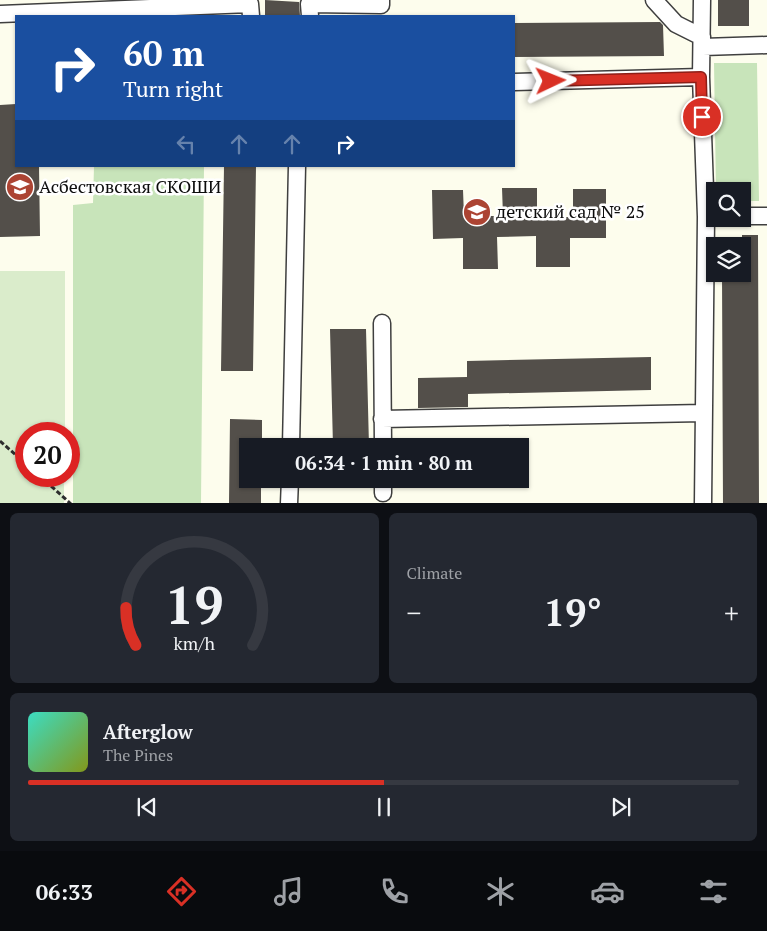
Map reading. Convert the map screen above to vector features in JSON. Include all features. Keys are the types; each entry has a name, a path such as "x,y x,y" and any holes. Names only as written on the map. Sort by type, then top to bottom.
{"lane":[{"path":"310,15 310,4 381,5 381,0"},
{"path":"654,0 676,24 703,42 767,45"},
{"path":"702,0 703,42 701,77 708,182"},
{"path":"0,14 250,4 251,15"},
{"path":"515,82 701,77"},
{"path":"291,438 297,167"},
{"path":"751,216 767,216"},
{"path":"703,503 703,413 710,227"},
{"path":"382,323 382,438"},
{"path":"382,419 703,413"},
{"path":"289,503 290,488"}],"path":[{"path":"0,441 15,454"},
{"path":"52,487 70,503"}],"green space":[{"path":"714,63 757,63 759,201 751,201 751,182 716,182"},
{"path":"94,167 204,167 201,503 73,503 73,487 80,487 80,422 73,422 73,205 93,203"},
{"path":"0,271 65,271 65,422 15,422 15,487 64,487 64,503 0,503"}],"building":[{"path":"265,0 299,2 300,15 265,15"},
{"path":"718,0 749,0 749,26 718,26"},
{"path":"660,22 663,25 664,56 515,57 515,23"},
{"name":"Асбестовская СКОШИ","path":"15,104 15,167 39,167 40,236 0,237 0,105"},
{"path":"224,167 256,167 253,371 221,371"},
{"path":"502,188 537,188 537,217 573,217 573,189 606,189 606,238 570,238 570,267 536,267 536,236 497,237 498,269 463,269 463,238 433,239 432,190 463,190 464,216 503,216"},
{"path":"742,235 758,235 759,503 723,503 722,282 751,282 751,237 742,237"},
{"path":"330,329 366,329 369,438 333,438"},
{"path":"651,357 651,390 468,394 468,407 418,408 418,378 467,377 467,361"},
{"path":"230,419 262,420 262,438 239,438 239,488 261,488 261,503 229,503"}],"place":[{"name":"Асбестовская СКОШИ","path":"20,187"},
{"name":"детский сад № 25","path":"477,212"}],"route":[{"path":"551,81 701,77 702,117"}]}
